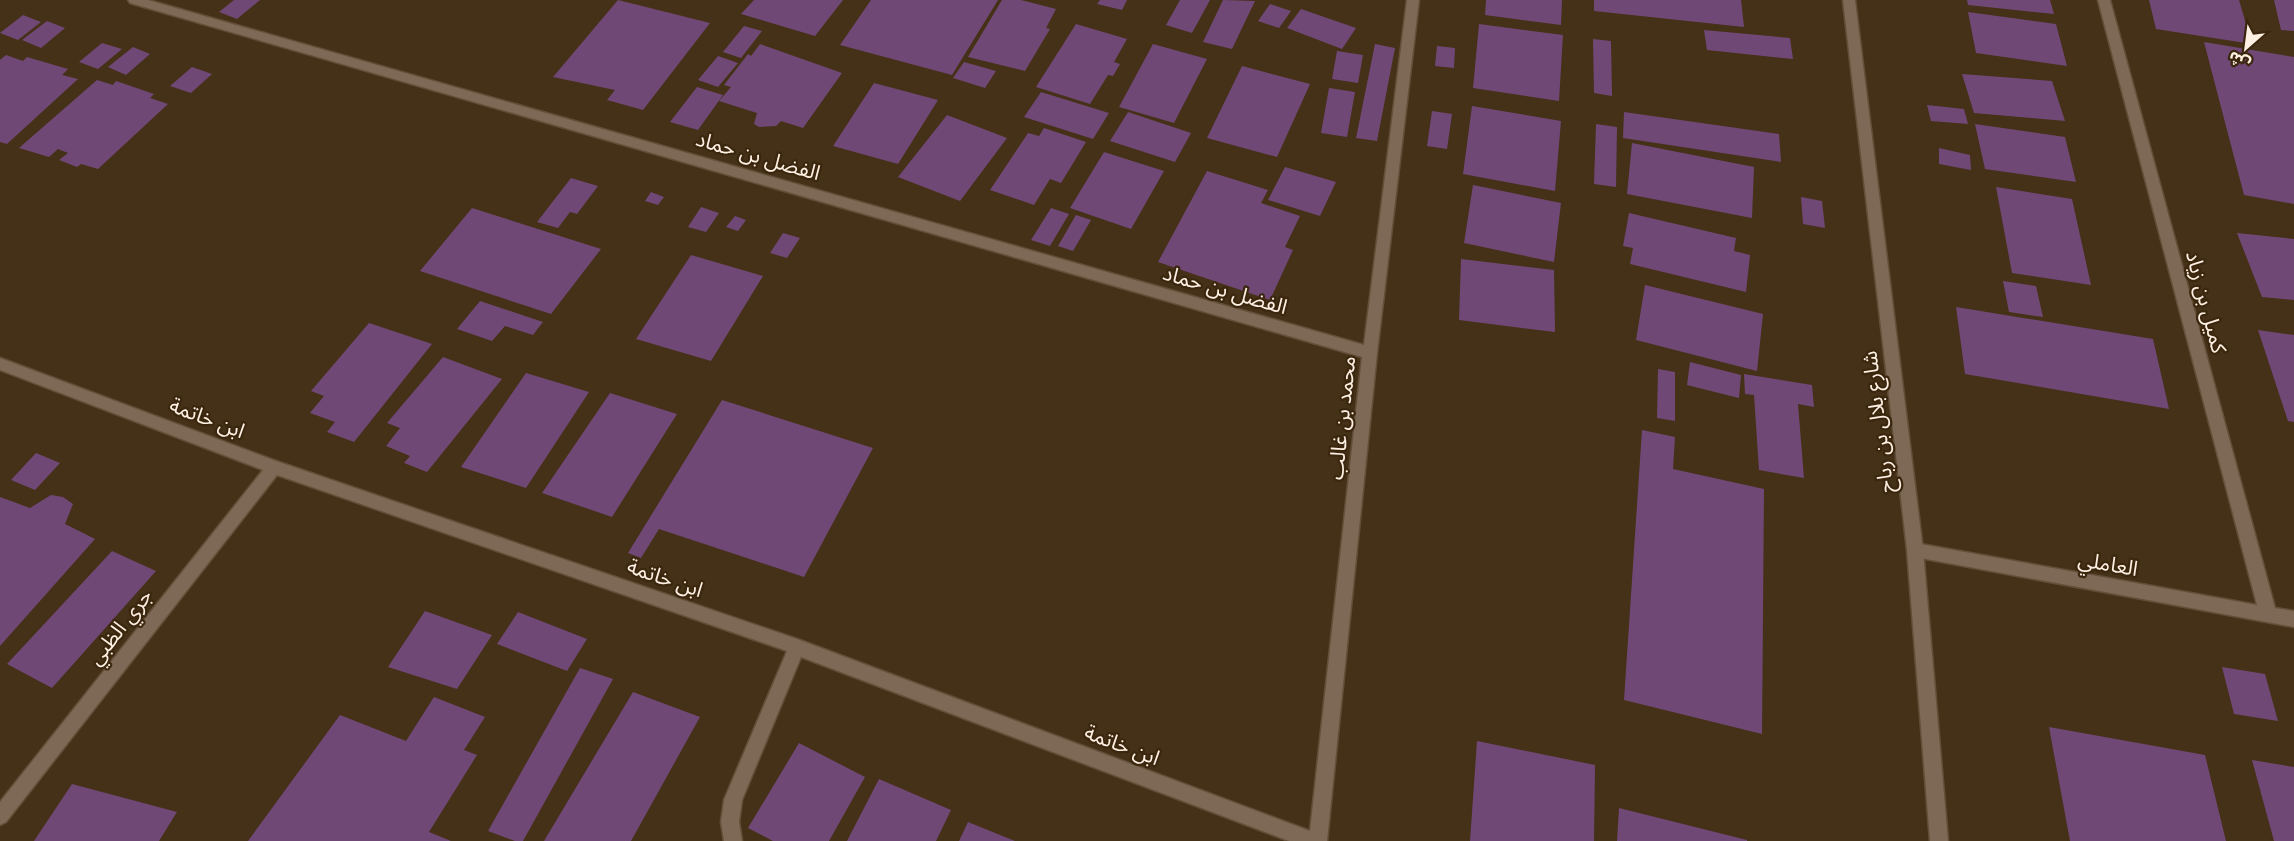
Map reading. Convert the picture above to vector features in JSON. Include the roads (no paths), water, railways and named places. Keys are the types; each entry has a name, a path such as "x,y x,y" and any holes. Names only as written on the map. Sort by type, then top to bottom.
{"street":[{"name":"الفضل بن حماد","path":"134,0 1370,353"},
{"name":"محمد بن غالب","path":"1318,841 1370,353 1413,0"},
{"name":"شارع بلال بن رباح","path":"1849,0 1914,550 1939,841"},
{"name":"كميل بن زياد","path":"2104,0 2268,614"},
{"name":"ابن خاتمة","path":"0,364 274,467 797,647 1313,841"},
{"name":"جري الظبي","path":"0,816 274,467"},
{"name":"العاملي","path":"1914,550 2294,619"},
{"path":"733,841 730,822 733,800 797,647"}]}
